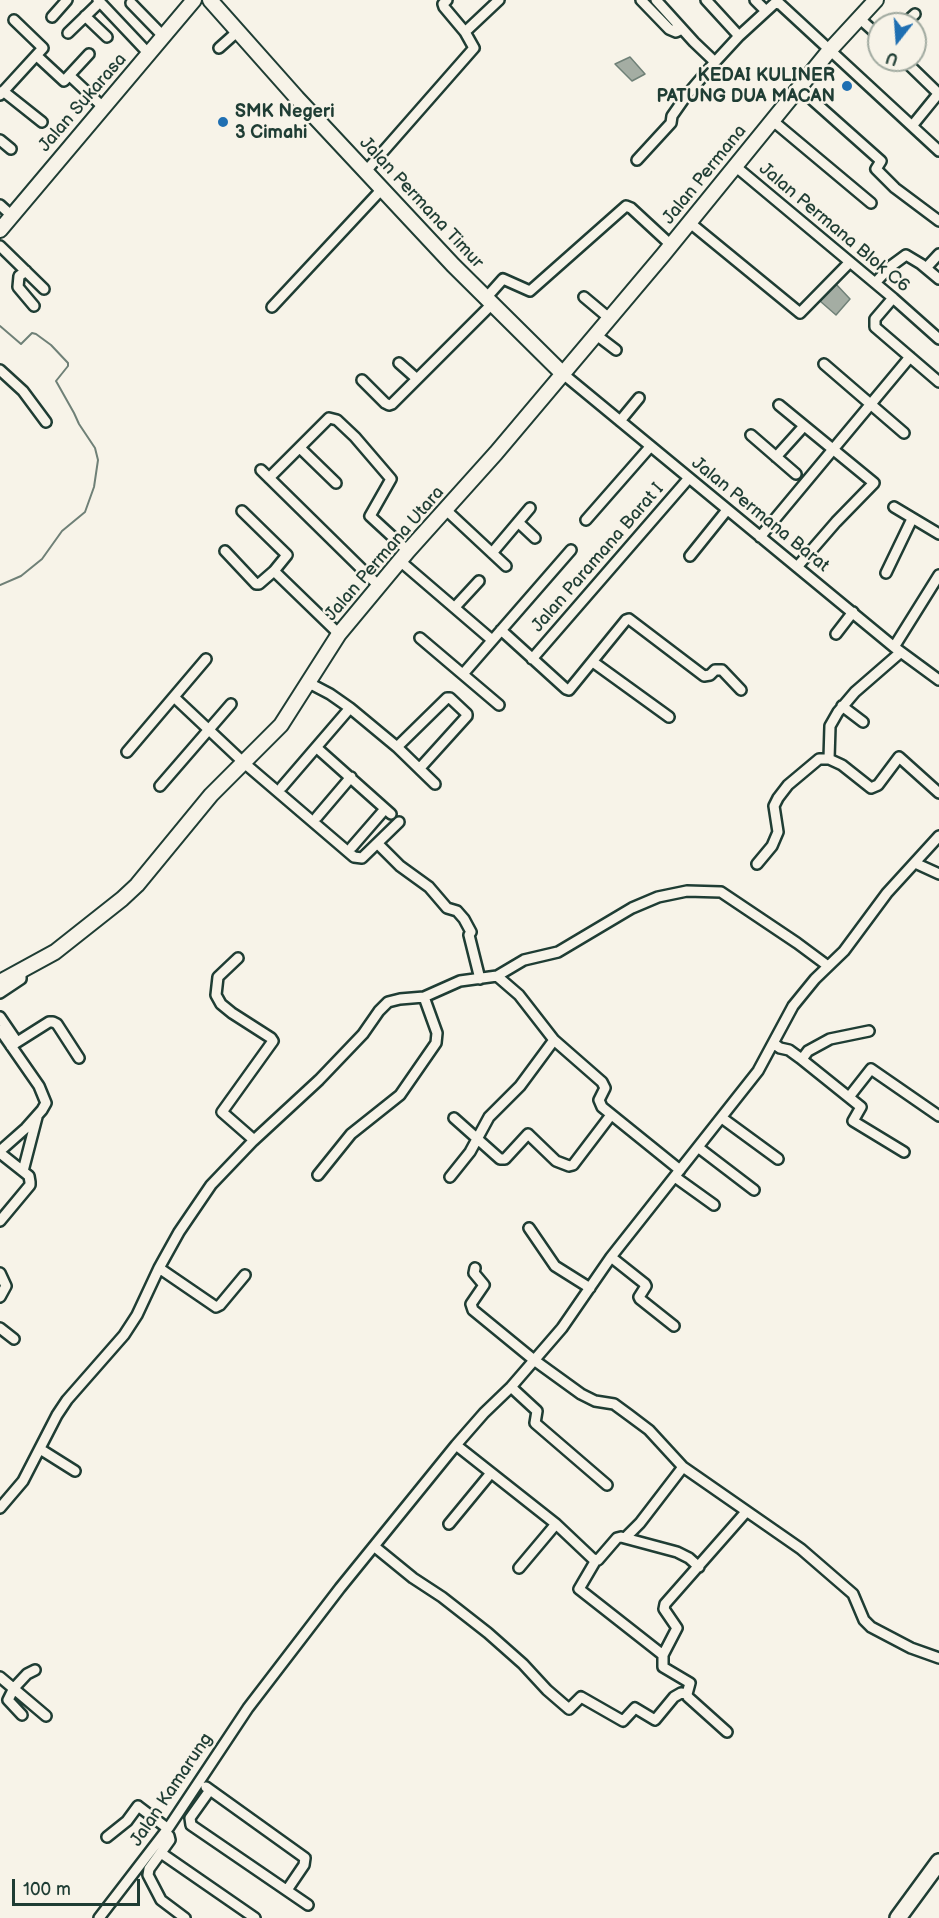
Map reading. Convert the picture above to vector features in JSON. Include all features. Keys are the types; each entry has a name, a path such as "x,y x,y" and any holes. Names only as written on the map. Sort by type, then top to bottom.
{"main road":[{"path":"898,1918 939,1862"}],"street":[{"path":"52,17 67,0"},
{"name":"Jalan Sukarasa","path":"0,230 194,0"},
{"name":"Jalan Permana Timur","path":"210,0 382,189 489,301 562,373"},
{"path":"366,171 474,48 465,32 444,7 443,4 447,0"},
{"path":"465,32 499,0"},
{"path":"641,0 669,29 676,32 682,29"},
{"path":"656,0 715,62"},
{"path":"706,0 739,36"},
{"path":"755,0 766,11"},
{"name":"Jalan Permana","path":"562,373 735,166 777,124 799,88 876,0"},
{"path":"68,33 99,1 149,54"},
{"path":"131,3 164,37"},
{"path":"637,160 671,123 672,116 686,96 715,62 775,3 780,4 939,151"},
{"path":"85,16 107,37"},
{"path":"860,18 867,25"},
{"path":"14,20 43,46 37,56 2,93 42,122"},
{"path":"219,48 238,31"},
{"path":"37,56 63,80 70,76 89,54"},
{"path":"912,126 939,94 916,72"},
{"path":"70,76 103,107"},
{"path":"799,88 881,161 876,169 895,188 939,221"},
{"path":"777,124 871,204"},
{"path":"0,140 11,149"},
{"name":"Jalan Permana Blok C6","path":"735,166 939,339"},
{"path":"272,307 382,189"},
{"path":"0,205 12,216"},
{"path":"362,380 389,405 417,379 489,301 503,279 530,291 626,206 670,245"},
{"path":"689,222 800,313 850,262"},
{"path":"0,246 44,289"},
{"path":"926,268 939,254"},
{"path":"875,283 891,266 906,255 939,279"},
{"path":"26,271 19,276 18,287 34,306"},
{"path":"584,297 609,318"},
{"path":"893,298 876,319 875,327 939,382"},
{"path":"596,334 616,350"},
{"path":"760,537 910,357"},
{"path":"399,363 417,379"},
{"path":"824,364 904,433"},
{"path":"0,370 23,391 46,422"},
{"name":"Jalan Permana Barat","path":"562,373 760,537 939,680"},
{"name":"Jalan Permana Utara","path":"0,982 55,952 137,885 212,795 281,725 339,634 562,373"},
{"path":"620,421 639,398"},
{"path":"779,405 874,484 836,522 797,567"},
{"path":"269,478 329,418 337,420 355,437 391,479 370,516 404,556 455,608 492,640"},
{"path":"776,457 804,426"},
{"path":"751,435 796,474"},
{"path":"586,520 650,447"},
{"path":"300,448 336,483"},
{"path":"261,470 379,586"},
{"name":"Jalan Paramana Barat I","path":"532,659 689,478"},
{"path":"894,507 939,534"},
{"path":"492,553 530,508"},
{"path":"446,510 506,566"},
{"path":"690,556 727,510"},
{"path":"225,551 256,584 262,583 287,555 242,511"},
{"path":"886,573 912,519"},
{"path":"518,522 536,538"},
{"path":"464,674 571,550"},
{"path":"274,571 339,634"},
{"path":"829,759 830,726 842,706 898,649 939,574"},
{"path":"455,608 479,581"},
{"path":"836,634 853,612"},
{"path":"501,630 569,690 629,619 704,676 710,675 715,670 722,670 741,690"},
{"path":"420,638 499,705"},
{"path":"127,752 206,659"},
{"path":"593,662 669,717"},
{"path":"310,680 350,708 397,747 435,784"},
{"path":"174,697 243,762 354,858 362,858 399,822"},
{"path":"397,747 447,698 459,706 467,716 420,768"},
{"path":"160,786 231,704"},
{"path":"842,706 863,722"},
{"path":"282,787 350,708"},
{"path":"317,748 388,812 352,847"},
{"path":"757,864 772,846 778,832 774,806 778,798 788,784 819,759 829,759 842,765 871,788 876,788 899,757 939,793"},
{"path":"316,818 351,777"},
{"name":"Jalan Kamarung","path":"99,1918 166,1830 248,1708 340,1588 456,1445 511,1387 562,1328 611,1257 699,1148 764,1062 778,1031 793,1006 851,943 888,893 939,836"},
{"path":"374,847 429,887 447,908 457,911 464,919 471,932 469,935 480,979"},
{"path":"915,863 939,874"},
{"path":"0,1508 23,1481 67,1400 124,1335 137,1315 178,1232 211,1185 254,1140 319,1080 363,1034 384,1006 392,1000 424,997 452,984 497,976 524,960 558,952 616,916 657,897 673,893 714,891 726,895 828,966"},
{"path":"238,958 219,977 216,995 221,1004 232,1013 272,1038 273,1041 222,1112 254,1140"},
{"path":"0,993 21,979 21,971"},
{"path":"497,976 519,995 554,1040 602,1082 605,1088 599,1104 714,1205"},
{"path":"318,1175 351,1134 400,1095 436,1043 437,1033 424,997"},
{"path":"0,1017 45,1096 46,1103 38,1115 0,1152 29,1176 30,1185 0,1221"},
{"path":"14,1044 49,1022 53,1022 57,1024 79,1058"},
{"path":"0,1030 14,1044"},
{"path":"802,1059 814,1047 830,1039 869,1031"},
{"path":"450,1176 477,1140 489,1117 520,1086 554,1040"},
{"path":"774,1043 802,1059 861,1107 853,1121 904,1152"},
{"path":"849,1097 871,1069 939,1116"},
{"path":"23,1171 38,1115"},
{"path":"454,1118 502,1159 505,1159 528,1134 556,1161 563,1165 573,1165 611,1115"},
{"path":"722,1118 778,1159"},
{"path":"699,1148 754,1190"},
{"path":"529,1227 555,1266 590,1288"},
{"path":"611,1257 645,1284 640,1299 674,1326"},
{"path":"159,1268 216,1306 220,1305 244,1275"},
{"path":"475,1268 474,1274 484,1285 471,1304 472,1308 534,1360 581,1394 595,1401 614,1404 649,1430 683,1467 801,1549 853,1594 866,1623 911,1648 939,1659"},
{"path":"0,1273 6,1286 0,1298"},
{"path":"0,1328 14,1339"},
{"path":"511,1387 537,1411 535,1423 607,1485"},
{"path":"456,1445 596,1560"},
{"path":"40,1449 75,1471"},
{"path":"626,1537 640,1523 683,1467"},
{"path":"449,1524 491,1473"},
{"path":"687,1694 690,1683 663,1667 663,1655 677,1628 664,1612 665,1604 746,1512"},
{"path":"519,1568 555,1524"},
{"path":"663,1655 579,1589 596,1560 617,1538 626,1537 677,1552 689,1558 699,1567"},
{"path":"375,1547 488,1633 569,1708 578,1699 584,1697 622,1721 635,1708 655,1720 674,1697 681,1693 687,1694 727,1732"},
{"path":"22,1715 8,1702 14,1688 27,1674 35,1670"},
{"path":"0,1677 46,1716"},
{"path":"199,1782 305,1858 304,1865 287,1890"},
{"path":"210,1790 190,1818 191,1825 308,1905"},
{"path":"107,1838 127,1821 138,1806 166,1830 170,1840 149,1869 148,1875 160,1900 185,1918"},
{"path":"161,1852 255,1918"}],"shaded area":[{"path":"630,57 645,74 632,81 615,64"},
{"path":"835,283 850,299 836,315 820,301"}],"waterway":[{"path":"0,326 21,344 32,333 36,334 51,345 68,363 56,381 95,448 98,460 94,487 85,512 62,531 42,559 21,576 0,585"}],"place":[{"name":"KEDAI KULINER PATUNG DUA MACAN","path":"847,86"},
{"name":"SMK Negeri 3 Cimahi","path":"223,122"}]}
